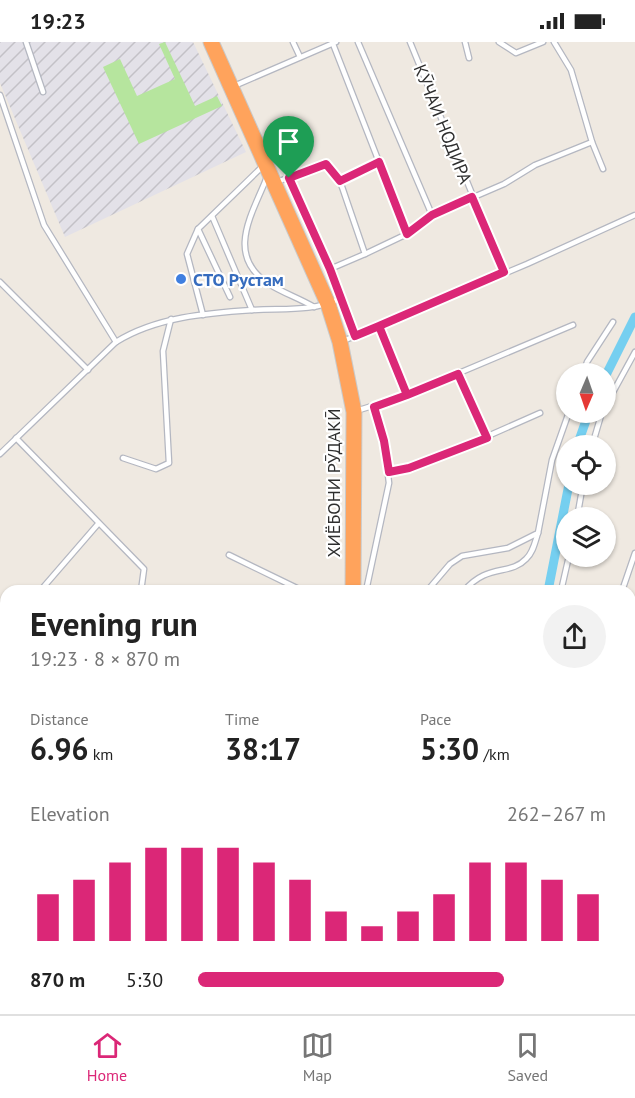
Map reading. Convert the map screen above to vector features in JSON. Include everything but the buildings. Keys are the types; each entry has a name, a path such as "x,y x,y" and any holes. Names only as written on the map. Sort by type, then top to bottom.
{"highway":[{"name":"ХИЁБОНИ РӮДАКӢ","path":"211,42 327,303 340,342 354,412 353,585"}],"lane":[{"path":"26,42 43,92"},
{"path":"293,42 300,57"},
{"path":"358,42 432,215"},
{"name":"КӮЧАИ НОДИРА","path":"410,42 504,272"},
{"path":"465,42 469,58"},
{"path":"499,42 516,53 543,42"},
{"path":"554,42 571,70 592,142 603,169"},
{"path":"232,87 334,43 407,234"},
{"path":"0,95 44,225 116,342"},
{"path":"330,269 407,234 432,215 515,178 535,165 592,142"},
{"path":"340,181 379,162"},
{"path":"203,315 187,254 198,229 268,174 289,178 326,164 340,181 365,254"},
{"path":"268,174 244,235 244,252 250,266 266,283 327,303 355,336"},
{"path":"289,178 330,269 327,303"},
{"path":"340,342 635,214"},
{"path":"212,216 252,310"},
{"path":"198,229 230,297"},
{"path":"0,282 88,370"},
{"path":"0,453 116,342 130,333 171,319 327,303"},
{"path":"123,458 156,470 169,463 163,351 171,319"},
{"path":"587,363 613,322"},
{"path":"354,412 407,395 573,325"},
{"path":"379,326 407,395"},
{"path":"616,387 635,352"},
{"path":"458,374 487,438"},
{"path":"367,585 388,492 389,472 384,441 374,407"},
{"path":"389,472 409,468 487,438 540,413"},
{"path":"471,585 484,573 518,565 526,560 538,533 552,460 565,423"},
{"path":"16,438 144,569 142,585"},
{"path":"45,585 98,524"},
{"path":"432,585 450,564 462,556 508,548 538,533"},
{"path":"624,585 635,553"},
{"path":"229,555 291,585"},
{"path":"562,585 566,567"}],"shaded area":[{"path":"0,42 193,42 246,152 65,237 0,83"}],"green space":[{"path":"165,42 195,106 217,96 222,106 139,144 103,67 120,59 137,96 175,79 159,44"}],"waterway":[{"path":"612,363 635,317"},
{"path":"581,435 585,423"},
{"path":"549,585 567,495"}],"place":[{"name":"СТО Рустам","path":"181,279"}],"route":[{"path":"289,178 326,164 340,181 379,162 407,234 432,215 472,197 504,272 379,326 407,395 458,374 487,438 409,468 389,472 384,441 374,407 407,395 379,326 355,336 339,299 330,269 289,178"}]}
